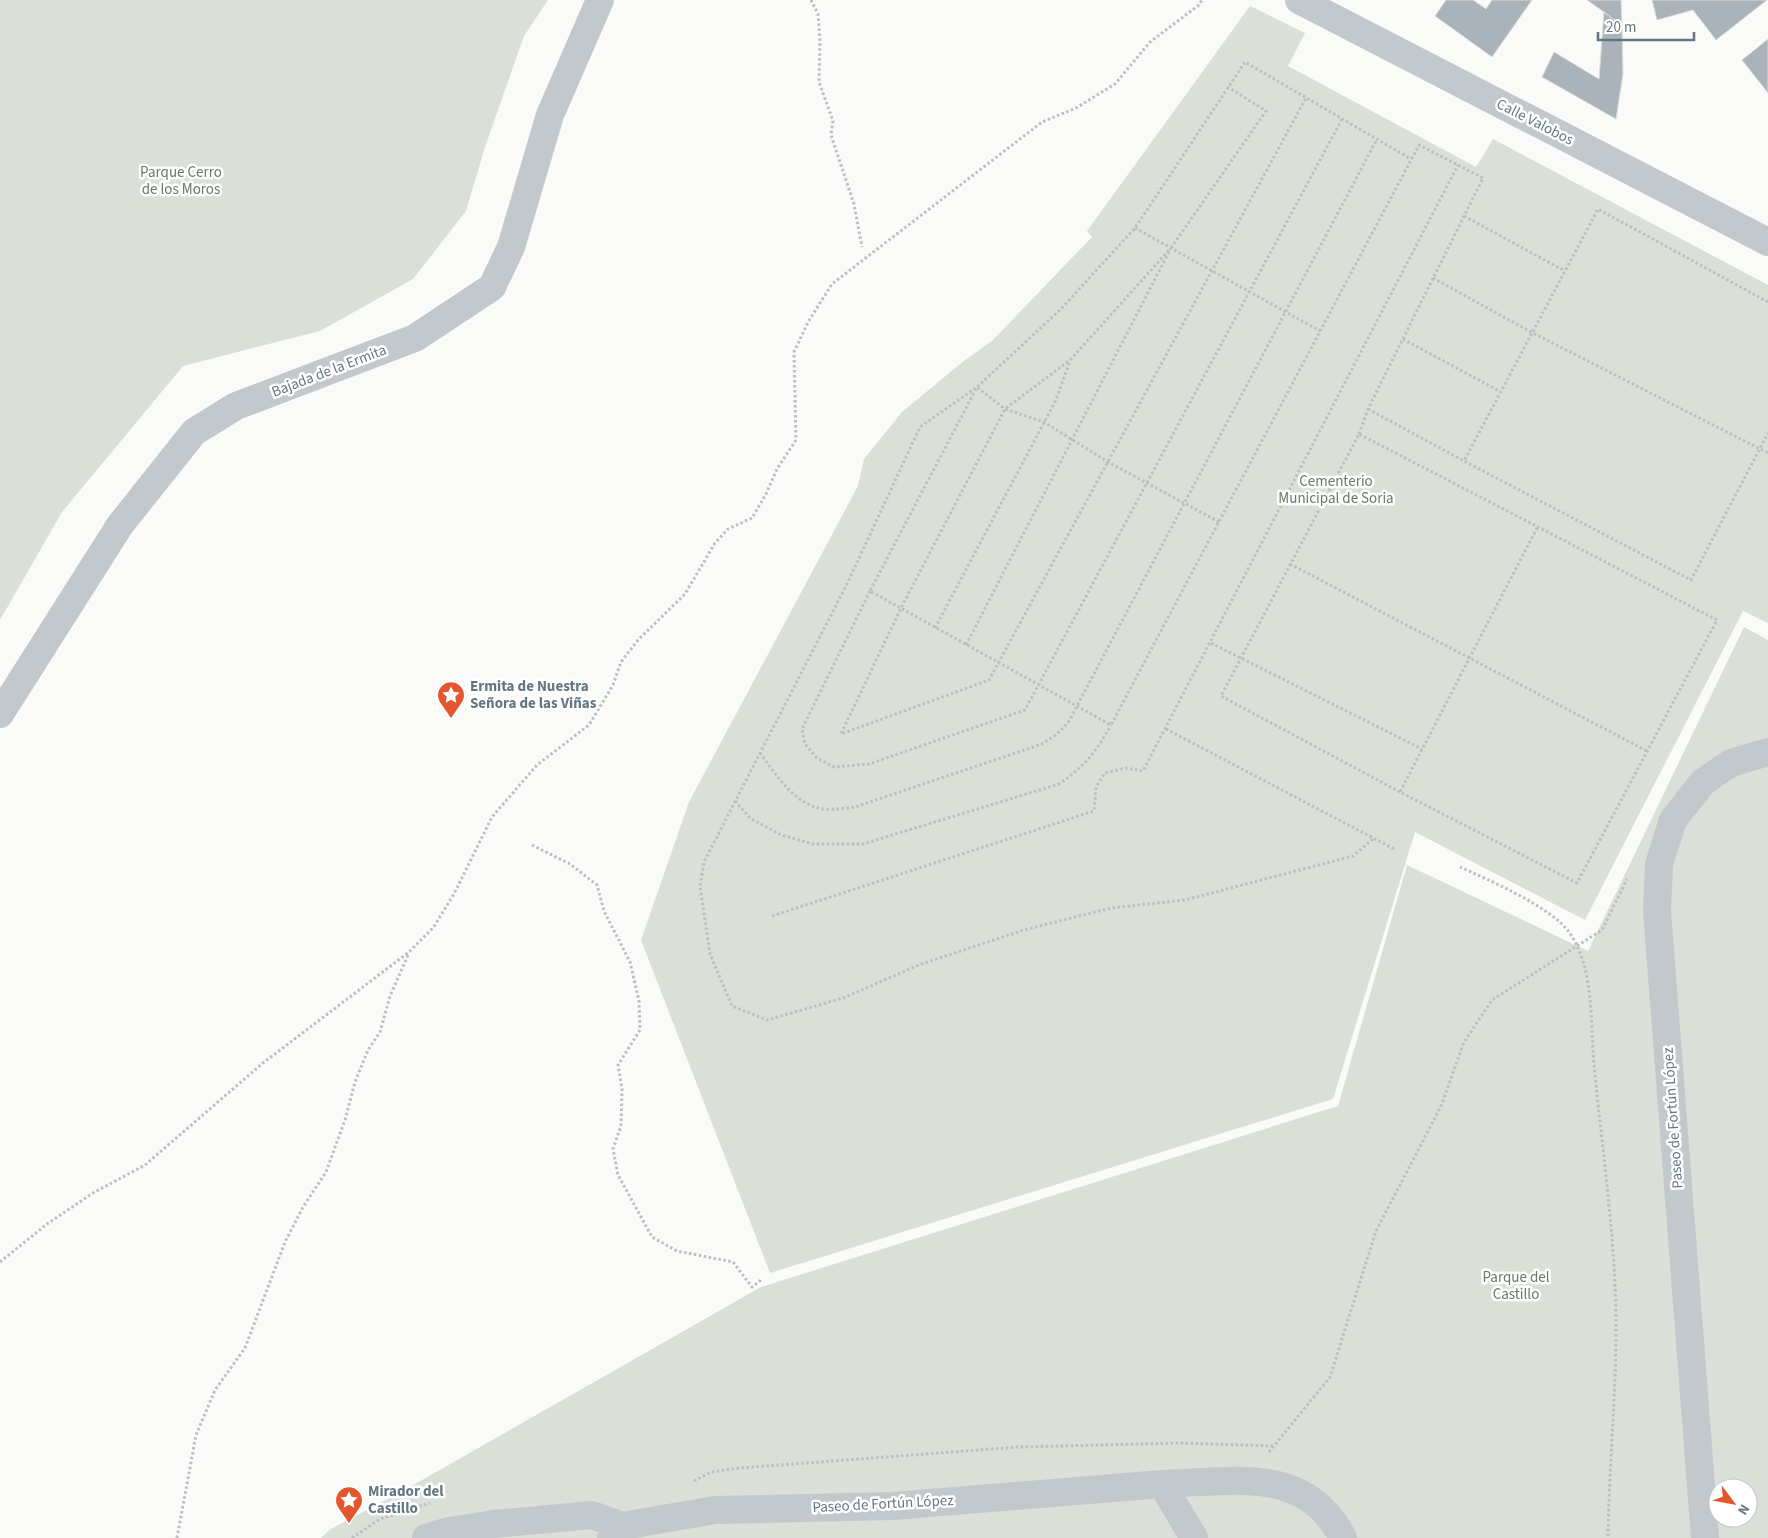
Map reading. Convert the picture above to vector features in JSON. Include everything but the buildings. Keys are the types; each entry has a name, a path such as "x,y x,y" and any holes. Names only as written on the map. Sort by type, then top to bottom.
{"street":[{"name":"Bajada de la Ermita","path":"0,714 120,525 194,432 236,406 415,338 492,287 511,247 550,115 600,0"},
{"name":"Calle Valobos","path":"1302,0 1768,242"},
{"name":"Paseo de Fortún López","path":"1705,1538 1657,911 1659,864 1673,820 1703,782 1731,762 1768,752"},
{"name":"Paseo de Fortún López","path":"616,1532 715,1510 893,1506 1162,1484 1262,1481 1287,1486 1317,1503 1334,1521 1343,1538"},
{"path":"1162,1484 1194,1538"},
{"path":"426,1538 449,1530 498,1531 592,1515 616,1532"}],"path":[{"path":"811,0 818,14 820,42 819,82 834,121 831,135 854,204 862,247"},
{"path":"0,1262 40,1229 93,1192 144,1165 263,1063 409,952 433,928 454,894 492,817 537,765 589,725 613,685 621,662 638,640 685,594 715,543 728,529 752,518 766,494 777,469 796,440 794,352 808,322 832,284 1042,122 1076,108 1114,84 1150,42 1199,5 1202,0"},
{"path":"1374,838 1353,856 1343,859 1184,900 1110,908 1024,930 921,964 844,998 767,1020 732,1006 710,954 700,886 704,862 847,584 920,426 976,387 1061,309 1135,228 1245,62 1411,159"},
{"path":"1228,87 1266,111 1171,248 1070,360 1005,408 901,608 841,734 989,680 1306,98"},
{"path":"976,387 870,591 802,730 806,744 817,758 834,767 869,764 1025,710 1342,119"},
{"path":"760,754 783,782 802,801 822,809 855,807 1042,744 1057,734 1068,723 1377,139"},
{"path":"735,801 750,818 781,835 813,844 863,844 1059,784 1081,769 1096,751 1111,725 1419,145 1483,178 1368,409 1359,434 1222,696 1400,792 1577,883 1717,620 1359,434"},
{"path":"772,916 1094,811 1096,787 1105,773 1126,768 1143,771 1458,166"},
{"path":"1464,462 1598,209 1768,302"},
{"path":"1464,216 1565,271"},
{"path":"1135,228 1320,332"},
{"path":"966,645 1171,248"},
{"path":"1433,278 1532,332 1768,453"},
{"path":"1403,339 1501,392"},
{"path":"935,628 1055,402 1070,360"},
{"path":"976,387 1005,408 1044,422 1108,462 1219,522"},
{"path":"1368,409 1464,462 1692,580 1768,434"},
{"path":"1400,792 1538,526"},
{"path":"1290,564 1647,751"},
{"path":"870,591 1111,725"},
{"path":"1210,643 1422,749"},
{"path":"1166,729 1396,850"},
{"path":"532,845 570,864 596,886 604,911 630,962 639,1001 640,1030 618,1065 622,1089 621,1126 613,1149 618,1175 652,1237 678,1251 734,1262 752,1287 761,1280"},
{"path":"1460,867 1497,884 1557,920 1568,931 1578,947 1587,980 1616,1318 1608,1538"},
{"path":"1245,1482 1330,1377 1376,1232 1441,1106 1464,1042 1492,1000 1525,977 1578,947 1602,930 1627,878"},
{"path":"177,1538 196,1435 215,1390 245,1348 285,1242 303,1207 326,1172 368,1050 380,1032 390,996 409,952"},
{"path":"693,1483 698,1477 711,1472 739,1468 1019,1447 1179,1443 1273,1446"}],"green space":[{"name":"Parque Cerro de los Moros","path":"0,0 548,0 524,36 485,147 466,211 413,279 320,331 183,366 62,512 0,620"},
{"name":"Cementerio Municipal de Soria","path":"1250,6 1305,33 1288,66 1476,167 1493,139 1768,285 1768,623 1743,611 1585,920 1415,832 1333,1099 770,1273 641,940 689,802 858,486 864,459 902,412 965,360 992,341 1092,237 1087,231"},
{"name":"Parque del Castillo","path":"1744,627 1768,640 1768,1538 321,1538 331,1529 401,1492 761,1287 1338,1106 1407,865 1588,951"}],"place":[{"name":"Ermita de Nuestra Señora de las Viñas","path":"451,719"},
{"name":"Mirador del Castillo","path":"349,1524"}]}
